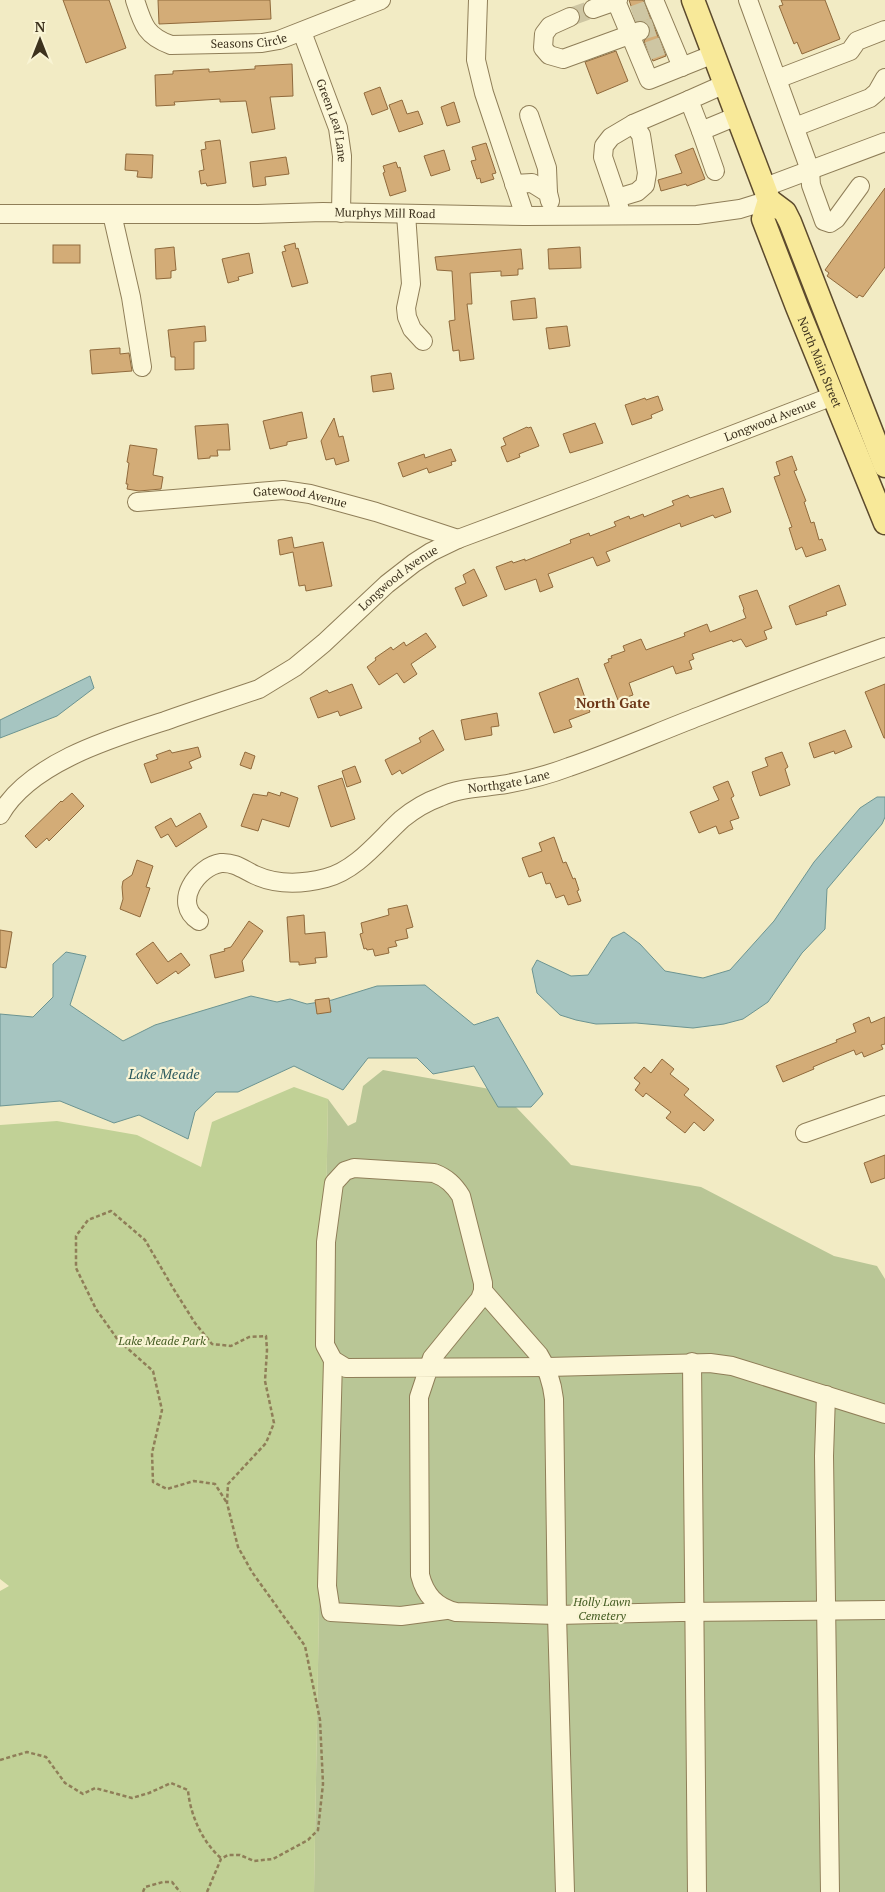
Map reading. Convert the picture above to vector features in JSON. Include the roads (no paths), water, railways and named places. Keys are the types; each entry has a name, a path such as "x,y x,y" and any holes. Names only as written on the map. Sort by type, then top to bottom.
{"main road":[{"name":"North Main Street","path":"693,0 767,194 785,212 790,222 885,466"},
{"name":"North Main Street","path":"767,194 764,219 885,523"}],"street":[{"name":"Seasons Circle","path":"135,0 148,33 158,41 171,45 262,43 280,40 381,0"},
{"path":"478,0 476,60 484,93 525,216"},
{"path":"593,9 617,0 645,19 655,49 649,80 714,54"},
{"path":"748,0 810,170 811,185 824,220 830,223 836,219 860,186"},
{"path":"570,17 550,26 544,34 544,48 549,55 563,59 571,56 645,19"},
{"path":"645,19 655,49 682,67"},
{"path":"777,79 850,51 857,41 885,30"},
{"name":"Green Leaf Lane","path":"302,32 338,128 342,156 341,213"},
{"path":"795,127 870,98 878,92 885,78"},
{"path":"620,215 618,198 603,157 604,146 611,137 633,124 725,84"},
{"path":"689,100 715,171"},
{"path":"529,114 548,168 548,193 554,216"},
{"path":"701,131 737,116"},
{"path":"618,198 636,192 646,184 647,173 641,135 633,124"},
{"name":"Murphys Mill Road","path":"0,214 697,215 740,209 810,170 885,142"},
{"path":"514,184 532,183 548,193"},
{"path":"112,214 131,297 142,367"},
{"path":"406,214 411,284 406,308 407,317 412,329 423,341"},
{"name":"Longwood Avenue","path":"0,815 5,806 34,777 70,758 115,737 259,689 280,677 324,643 387,584 414,563 458,539 592,490 833,396"},
{"name":"Gatewood Avenue","path":"137,502 282,490 310,494 376,512 458,539"},
{"name":"Northgate Lane","path":"199,921 187,909 187,894 196,880 211,866 222,863 233,864 262,878 285,882 306,882 328,877 358,861 403,818 440,796 457,791 538,778 885,647"},
{"path":"805,1133 885,1105"},
{"path":"446,1610 436,1604 428,1595 420,1575 419,1397 427,1369 432,1358 480,1299 483,1283 461,1196 454,1185 443,1177 434,1174 354,1168 345,1171 334,1183 326,1242 325,1345 328,1354 333,1360 346,1368 427,1369 710,1363 732,1366 885,1414"},
{"path":"483,1290 540,1355 547,1367 552,1382 554,1399 557,1615 565,1892"},
{"path":"333,1360 327,1586 331,1612 402,1616 446,1610 456,1612 557,1615 885,1610"},
{"path":"692,1362 698,1892"},
{"path":"826,1395 824,1456 830,1892"}],"water":[{"path":"90,676 94,688 57,716 0,738 0,720"},
{"path":"877,797 885,797 885,817 882,824 827,889 825,929 802,953 768,1002 743,1019 724,1024 693,1028 636,1023 596,1024 560,1015 537,993 532,969 537,960 571,976 588,975 612,938 624,932 640,944 665,971 703,978 730,970 774,921 814,862 860,808"},
{"name":"Lake Meade","path":"66,952 86,956 70,1005 123,1041 155,1025 251,996 277,1002 290,999 307,1004 332,1000 377,986 425,985 474,1025 498,1017 543,1094 531,1107 498,1107 474,1066 433,1074 417,1058 368,1058 343,1090 294,1066 238,1092 216,1092 195,1112 188,1139 139,1115 114,1123 60,1101 0,1106 0,1014 33,1017 53,997 53,964"}],"tunnel":[{"path":"570,17 593,9"},
{"path":"633,15 647,10"},
{"path":"640,31 654,27"},
{"path":"648,51 662,46"}],"district":[{"name":"North Gate","path":"613,703"}],"park label":[{"name":"Lake Meade Park","path":"162,1341"},
{"name":"Holly Lawn Cemetery","path":"602,1609"}]}
